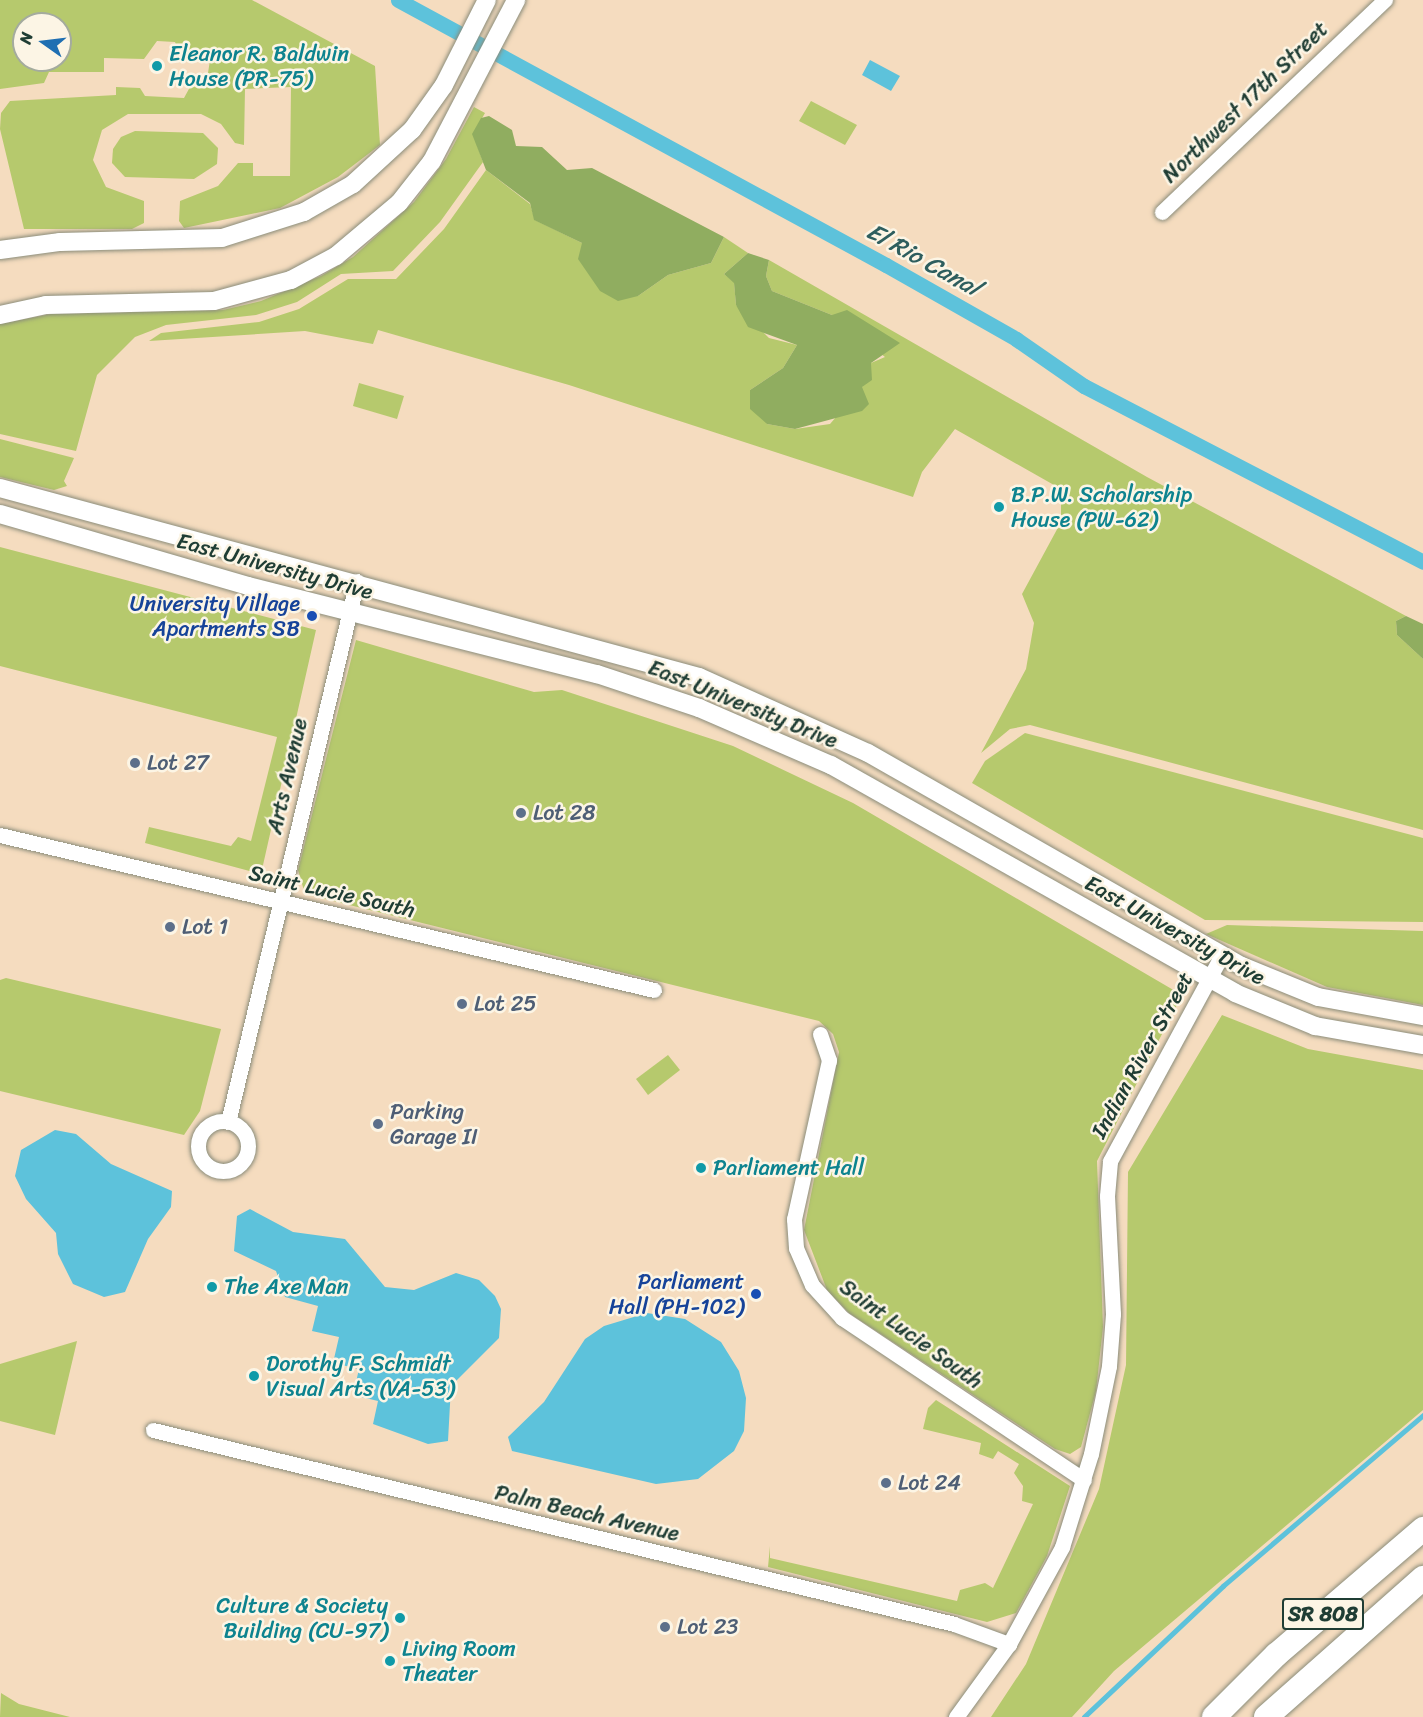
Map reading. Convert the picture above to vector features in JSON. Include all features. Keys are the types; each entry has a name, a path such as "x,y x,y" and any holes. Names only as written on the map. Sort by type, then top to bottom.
{"main road":[{"name":"SR 808","path":"1214,1717 1276,1655 1423,1529"},
{"name":"SR 808","path":"1272,1714 1423,1578"}],"street":[{"path":"0,250 60,242 204,240 304,212 353,184 394,150 429,109 488,0"},
{"path":"0,315 46,305 214,301 291,280 360,239 399,203 432,161 482,70 516,0"},
{"name":"Northwest 17th Street","path":"1162,212 1384,0"},
{"name":"East University Drive","path":"0,488 357,581 657,663 748,696 868,753 1222,955 1318,997 1423,1016"},
{"name":"East University Drive","path":"0,514 349,612 597,674 746,726 867,784 1209,979 1316,1026 1423,1045"},
{"name":"Arts Avenue","path":"228,1122 357,581"},
{"name":"Saint Lucie South","path":"0,835 654,990"},
{"name":"Indian River Street","path":"956,1717 1009,1644 1062,1547 1100,1421 1113,1314 1107,1196 1110,1161 1222,955"},
{"name":"Saint Lucie South","path":"820,1034 829,1060 794,1219 796,1248 812,1285 842,1318 1084,1480"},
{"name":"Palm Beach Avenue","path":"153,1430 943,1621 1009,1644"}],"green space":[{"path":"0,0 252,0 375,66 380,145 338,177 280,208 184,228 179,221 180,201 218,186 238,163 253,163 253,176 290,176 291,87 245,89 244,145 235,143 221,124 201,114 128,114 102,130 93,160 106,187 144,201 144,223 132,229 24,229 0,129 1,113 10,101 116,95 116,87 140,88 145,96 184,98 190,87 206,86 210,60 182,59 175,42 157,41 144,59 104,58 104,72 72,72 72,12 12,12 12,72 49,72 44,83 0,89"},
{"path":"811,101 857,125 845,145 799,121"},
{"path":"474,107 485,113 473,134 483,162 440,222 393,271 341,274 297,302 256,315 166,325 135,337 97,375 76,451 0,434 0,324 51,314 223,310 261,301 321,276 353,257 414,202 446,159"},
{"path":"489,116 512,130 516,146 542,147 567,170 592,168 724,237 711,263 668,275 638,296 618,301 600,291 578,259 582,243 534,220 530,203 486,170 472,134 481,118"},
{"path":"135,131 203,133 218,148 217,164 194,179 125,177 112,163 113,149 121,137"},
{"path":"486,170 530,204 535,220 582,243 638,296 668,275 711,263 724,237 748,253 724,274 734,282 736,305 769,338 797,345 783,368 750,390 767,424 795,429 830,424 862,387 871,363 885,357 832,315 772,291 766,276 769,260 1147,477 1406,616 1396,621 1397,635 1423,659 1423,830 1030,725 1010,729 981,753 1026,669 1034,623 1022,594 1061,522 1061,489 955,429 922,472 913,497 569,385 378,330 373,344 305,331 149,341 161,333 259,322 299,309 348,279 396,279 444,229"},
{"path":"748,253 769,260 766,276 772,291 832,315 847,310 900,343 871,363 872,380 862,387 869,404 862,411 795,429 767,424 750,409 750,390 783,368 797,345 748,327 736,305 734,283 724,274"},
{"path":"359,383 404,396 397,419 353,406"},
{"path":"0,439 74,458 64,481 67,486 54,490 0,477"},
{"path":"0,547 316,630 261,874 145,843 149,827 231,846 238,837 251,841 277,737 0,666"},
{"path":"1406,616 1423,624 1423,659 1397,635 1396,621"},
{"path":"356,640 534,692 562,690 733,746 853,803 1182,995 1097,1161 1103,1327 1096,1391 1081,1447 1070,1454 1055,1449 849,1313 827,1290 804,1230 839,1052 833,1034 819,1021 305,894 298,870"},
{"path":"1025,733 1423,838 1423,922 1205,920 972,783 985,761"},
{"path":"1227,925 1423,931 1423,1005 1327,987 1206,934"},
{"path":"6,978 221,1029 200,1111 184,1135 0,1091 0,980"},
{"path":"1222,1015 1308,1049 1423,1070 1423,1410 1114,1671 1072,1717 991,1717 1026,1664 1099,1489 1126,1365 1128,1172"},
{"path":"668,1055 680,1070 648,1095 636,1079"},
{"path":"77,1341 55,1435 0,1421 0,1364"},
{"path":"936,1400 1070,1486 1047,1556 1016,1613 987,1622 768,1567 770,1546 770,1558 957,1601 960,1590 985,1583 993,1588 1033,1504 1022,1501 1023,1486 1014,1473 1019,1464 998,1451 993,1459 979,1454 981,1443 923,1429 928,1408"},
{"path":"1,1693 19,1704 70,1717 0,1717"}],"water":[{"path":"870,60 900,76 891,91 862,75"},
{"path":"55,1130 76,1134 111,1164 172,1191 171,1207 148,1239 125,1292 104,1297 73,1284 58,1254 56,1233 26,1199 15,1176 21,1150"},
{"path":"250,1209 293,1232 345,1239 385,1287 414,1290 456,1273 479,1280 495,1296 501,1309 499,1338 451,1386 448,1441 428,1444 373,1424 378,1401 353,1395 359,1369 333,1363 339,1337 312,1331 318,1306 285,1297 276,1271 234,1251 237,1216"},
{"path":"647,1313 685,1319 721,1342 739,1371 746,1398 744,1431 734,1451 698,1479 656,1484 512,1451 508,1437 544,1402 585,1339 604,1326"}],"waterway":[{"name":"El Rio Canal","path":"398,0 886,265 1016,339 1084,386 1423,562"},
{"path":"1084,1717 1223,1586 1423,1415"}],"place":[{"name":"Eleanor R. Baldwin House (PR-75)","path":"157,66"},
{"name":"B.P.W. Scholarship House (PW-62)","path":"999,507"},
{"name":"University Village Apartments SB","path":"312,616"},
{"name":"Lot 27","path":"135,763"},
{"name":"Lot 28","path":"521,813"},
{"name":"Lot 1","path":"170,927"},
{"name":"Lot 25","path":"462,1004"},
{"name":"Parking Garage II","path":"378,1124"},
{"name":"Parliament Hall","path":"701,1168"},
{"name":"The Axe Man","path":"212,1287"},
{"name":"Parliament Hall (PH-102)","path":"756,1294"},
{"name":"Dorothy F. Schmidt Visual Arts (VA-53)","path":"254,1376"},
{"name":"Lot 24","path":"886,1483"},
{"name":"Culture & Society Building (CU-97)","path":"400,1618"},
{"name":"Lot 23","path":"665,1627"},
{"name":"Living Room Theater","path":"390,1661"}]}
